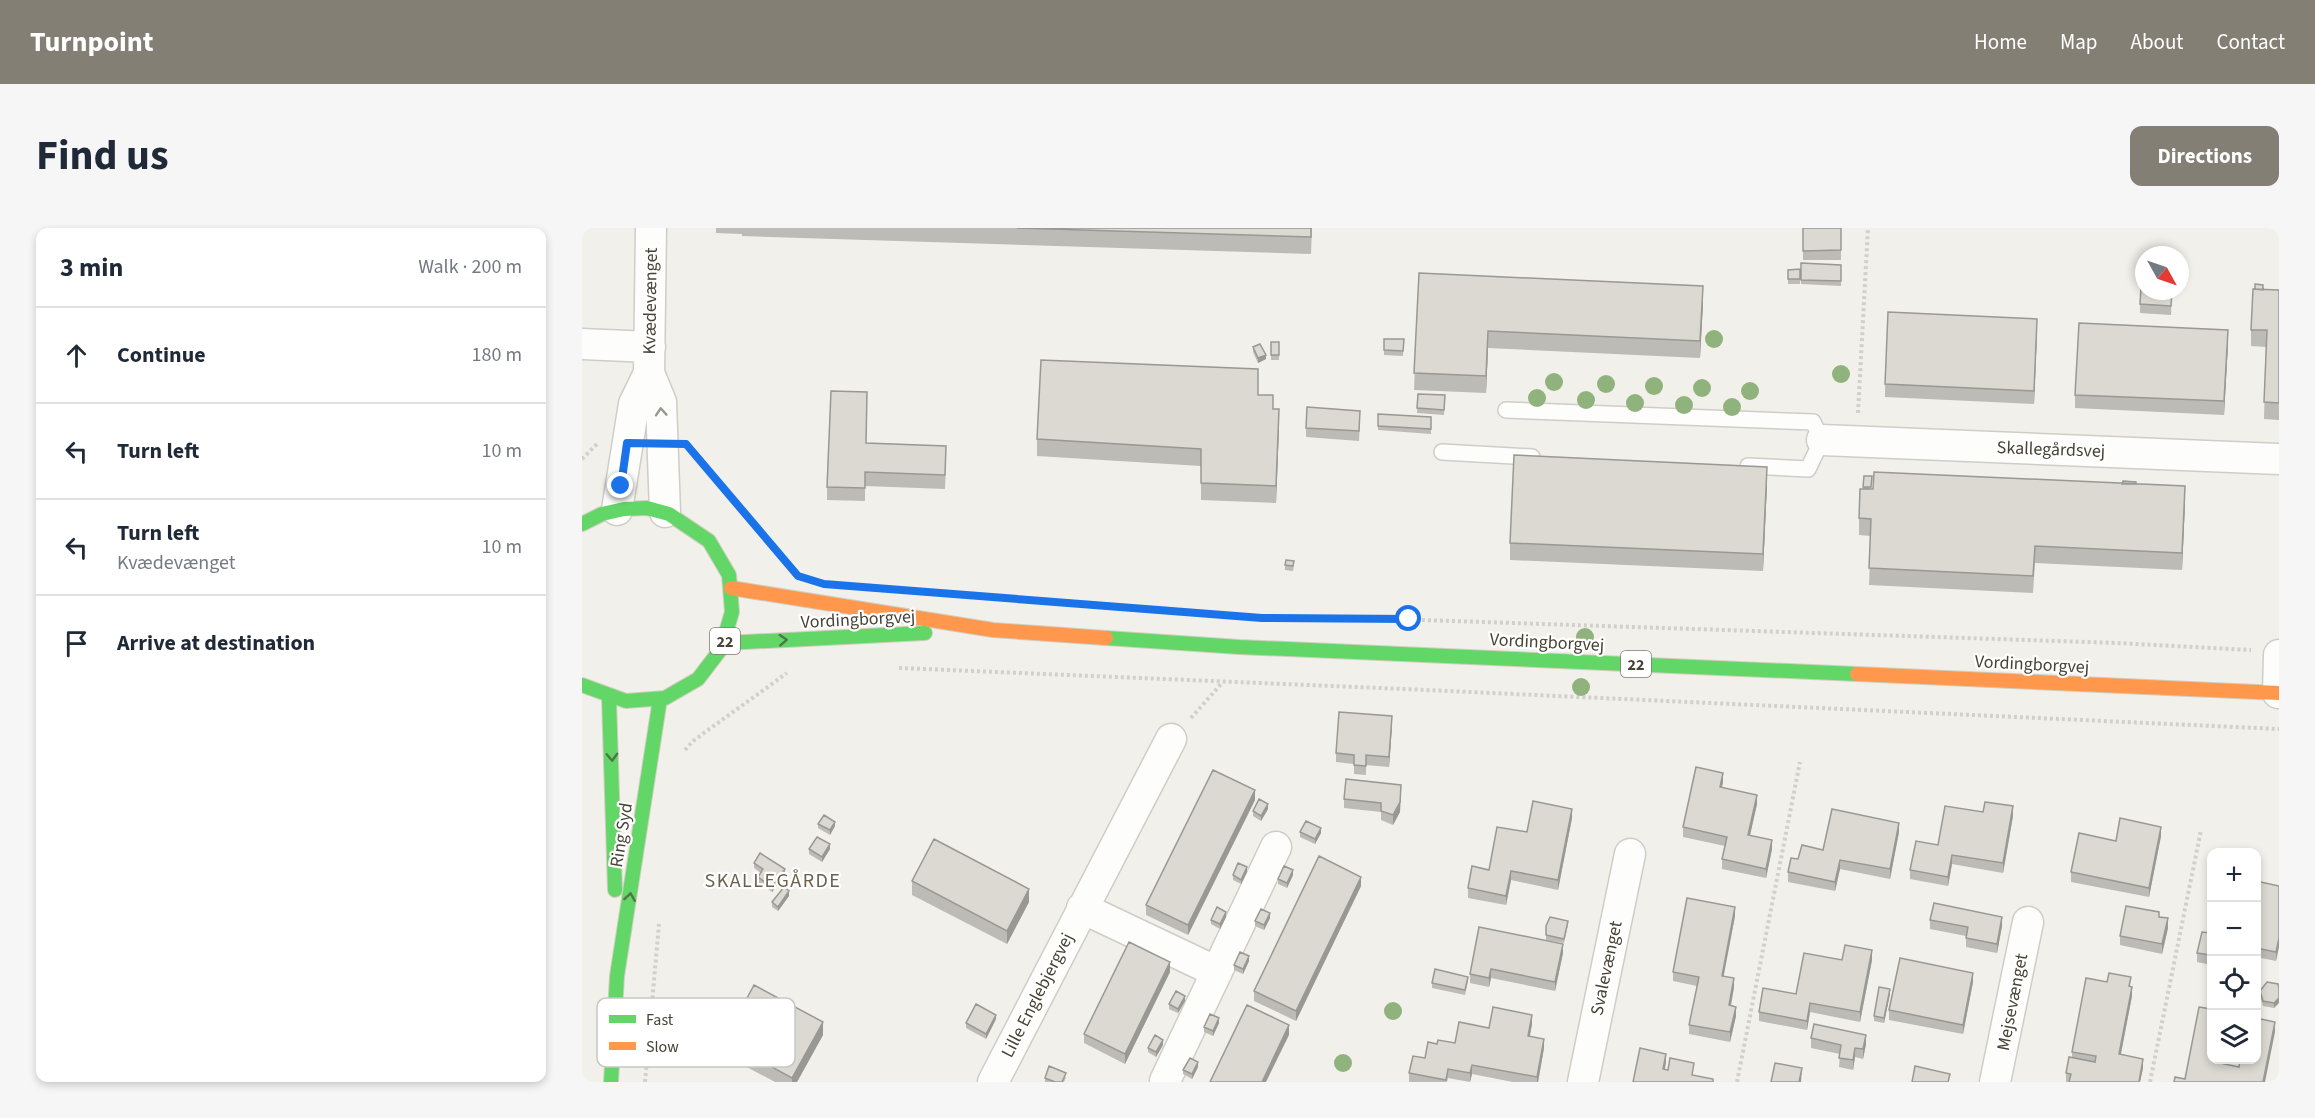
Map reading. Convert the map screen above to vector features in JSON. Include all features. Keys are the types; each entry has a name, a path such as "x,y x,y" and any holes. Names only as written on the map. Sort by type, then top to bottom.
{"main road":[{"name":"22","path":"582,524 602,514 641,508 665,512 696,529 719,555 731,588 733,607 725,643 705,672 677,693 643,702 609,699 582,686"},
{"name":"Vordingborgvej","path":"731,588 993,630 1239,647 2278,693"},
{"name":"Vordingborgvej","path":"725,643 993,630"},
{"name":"Ring Syd","path":"609,699 618,976"},
{"name":"Ring Syd","path":"616,998 660,699"},
{"name":"Ring Syd","path":"610,1082 611,1067"}],"street":[{"name":"Kvædevænget","path":"651,228 650,360 660,402 665,512"},
{"path":"582,344 650,360"},
{"name":"Kvædevænget","path":"617,510 634,404 650,360"},
{"name":"Skallegårdsvej","path":"1822,440 2279,459"},
{"path":"2267,653 2278,693"},
{"name":"Lille Englebjergvej","path":"993,1082 1171,739"},
{"path":"1165,1081 1276,848"},
{"name":"Svalevænget","path":"1583,1082 1630,854"},
{"path":"1082,908 1217,972"},
{"name":"Mejsevænget","path":"1995,1082 2028,922"}],"lane":[{"path":"1506,410 1813,422 1822,440 1808,469 1737,466"},
{"path":"1442,453 1548,457"}],"path":[{"path":"1856,441 1868,228"},
{"path":"582,459 600,441 627,443"},
{"path":"663,443 686,444 790,567"},
{"path":"1352,618 1978,638 2267,653"},
{"path":"888,668 1394,688 2279,729"},
{"path":"1171,739 1222,683"},
{"path":"1737,1082 1800,762"},
{"path":"2150,1082 2201,830"}],"building":[{"path":"1017,228 1311,228 1311,237"},
{"path":"1803,228 1841,228 1841,250 1803,251"},
{"path":"1801,263 1841,265 1841,281 1801,280"},
{"path":"1800,269 1800,279 1788,279 1788,270"},
{"path":"1419,273 1703,286 1700,341 1488,331 1486,376 1414,373"},
{"path":"2255,284 2263,285 2263,290 2255,289"},
{"path":"2253,289 2279,290 2279,403 2264,402 2267,330 2251,330"},
{"path":"2140,300 2171,300 2171,306 2140,304"},
{"path":"1888,312 2037,319 2034,391 1885,384"},
{"path":"2079,323 2228,330 2224,401 2075,395"},
{"path":"1384,339 1404,339 1403,351 1384,350"},
{"path":"1271,342 1279,342 1279,355 1271,355"},
{"path":"1260,344 1266,355 1258,358 1253,347"},
{"path":"1041,360 1258,369 1258,395 1273,395 1273,409 1279,409 1276,486 1201,483 1201,449 1037,439"},
{"path":"831,391 867,392 866,443 946,446 945,475 865,472 865,488 827,487"},
{"path":"1418,394 1445,395 1444,410 1417,408"},
{"path":"1307,407 1360,411 1359,431 1306,428"},
{"path":"1378,414 1431,417 1431,429 1378,426"},
{"path":"1514,455 1767,467 1763,554 1510,543"},
{"path":"1874,472 2185,486 2182,553 2035,546 2033,576 1869,568 1871,519 1859,518 1860,489 1873,489"},
{"path":"1864,476 1872,476 1871,487 1863,487"},
{"path":"2123,481 2136,482 2136,484 2122,484"},
{"path":"1286,560 1294,561 1293,566 1285,565"},
{"path":"1339,712 1392,716 1389,757 1366,755 1366,766 1354,765 1354,755 1336,753"},
{"path":"1696,767 1723,773 1720,787 1757,795 1748,835 1772,840 1766,869 1722,859 1727,837 1683,827"},
{"path":"1213,770 1255,790 1188,925 1146,905"},
{"path":"1346,779 1401,785 1400,802 1393,815 1381,811 1381,803 1344,799"},
{"path":"1259,799 1268,804 1261,816 1253,811"},
{"path":"1533,801 1572,809 1558,880 1511,871 1506,896 1468,888 1472,866 1489,870 1497,827 1527,832"},
{"path":"1985,802 2013,806 2003,863 1952,855 1948,877 1910,870 1916,841 1938,845 1945,806 1983,812"},
{"path":"1832,809 1899,823 1890,869 1840,860 1835,882 1788,872 1791,858 1798,859 1802,845 1823,850"},
{"path":"824,815 835,822 830,830 818,824"},
{"path":"2120,818 2161,827 2149,888 2071,872 2079,833 2116,841"},
{"path":"1306,821 1321,828 1315,839 1300,832"},
{"path":"817,837 830,844 822,857 809,849"},
{"path":"934,839 1029,889 1007,931 912,881"},
{"path":"760,853 785,869 772,887 758,877 763,869 754,863"},
{"path":"1319,856 1361,877 1296,1011 1254,991"},
{"path":"1238,863 1247,867 1241,880 1233,875"},
{"path":"1284,866 1293,870 1287,883 1278,879"},
{"path":"2261,882 2279,886 2279,938 2276,952 2261,949"},
{"path":"784,887 789,891 778,907 772,902"},
{"path":"1687,898 1735,907 1722,976 1734,978 1729,1005 1736,1007 1730,1032 1689,1025 1699,977 1673,972"},
{"path":"1934,903 2002,917 1997,944 1966,938 1968,927 1930,920"},
{"path":"2126,906 2159,912 2159,917 2168,918 2162,944 2120,936"},
{"path":"1217,907 1226,912 1220,924 1211,920"},
{"path":"1261,909 1270,913 1264,925 1255,921"},
{"path":"1550,917 1568,921 1564,939 1546,935 1546,926"},
{"path":"1479,927 1563,944 1555,982 1491,969 1489,978 1470,974"},
{"path":"2202,932 2207,933 2207,954 2197,953"},
{"path":"1129,942 1170,962 1125,1054 1084,1034"},
{"path":"1845,945 1872,950 1860,1012 1810,1003 1807,1021 1759,1012 1763,988 1796,994 1804,953 1842,960"},
{"path":"1240,952 1249,956 1243,969 1234,965"},
{"path":"1900,958 1973,973 1963,1025 1889,1010"},
{"path":"1435,969 1468,977 1465,990 1432,983"},
{"path":"2109,973 2131,977 2129,986 2132,987 2119,1054 2143,1059 2139,1082 2069,1082 2071,1074 2066,1073 2069,1057 2095,1062 2096,1056 2072,1052 2086,978 2107,982"},
{"path":"2267,982 2278,984 2279,998 2274,1003 2263,1001 2261,990"},
{"path":"754,985 778,998 747,998"},
{"path":"1879,987 1890,989 1884,1018 1874,1016"},
{"path":"1176,991 1185,996 1178,1009 1169,1004"},
{"path":"976,1004 996,1015 986,1034 966,1023"},
{"path":"1247,1005 1289,1025 1262,1082 1210,1082"},
{"path":"795,1007 823,1022 792,1078 772,1067 795,1067"},
{"path":"1493,1007 1532,1015 1528,1036 1544,1039 1537,1077 1472,1065 1470,1073 1448,1069 1446,1080 1409,1073 1413,1056 1425,1058 1428,1042 1437,1044 1438,1040 1455,1043 1459,1022 1489,1028"},
{"path":"2199,1007 2207,1008 2207,1064 2239,1067 2239,1064 2261,1064 2261,1019 2275,1022 2263,1082 2174,1082 2175,1077 2185,1079"},
{"path":"1210,1014 1219,1018 1213,1031 1204,1027"},
{"path":"1814,1024 1866,1035 1863,1049 1855,1048 1853,1060 1839,1058 1841,1045 1811,1038"},
{"path":"1155,1035 1163,1040 1156,1052 1148,1048"},
{"path":"1640,1048 1666,1054 1663,1069 1668,1070 1670,1058 1694,1063 1692,1075 1713,1079 1713,1082 1633,1082"},
{"path":"1190,1058 1198,1062 1192,1074 1183,1070"},
{"path":"1775,1063 1802,1068 1799,1082 1771,1082"},
{"path":"1049,1066 1066,1073 1062,1082 1045,1078"},
{"path":"1915,1066 1950,1074 1948,1082 1912,1082"}],"traffic: fast":[{"path":"582,524 602,514 624,509 647,508 669,514 709,541 729,575 732,612 721,649 698,679 665,698 626,701 582,685"},
{"path":"725,643 925,633"},
{"path":"1106,638 1239,647 1857,674"},
{"path":"609,699 615,890"},
{"path":"616,998 617,976 660,699"},
{"path":"611,1082 612,1067"}],"traffic: slow":[{"path":"731,588 993,630 1106,638"},
{"path":"1857,674 2279,693"}],"district":[{"name":"SKALLEGÅRDE","path":"773,880"}],"route":[{"path":"621,486 627,443 686,444 798,576 824,584 1262,618 1409,619"}]}
